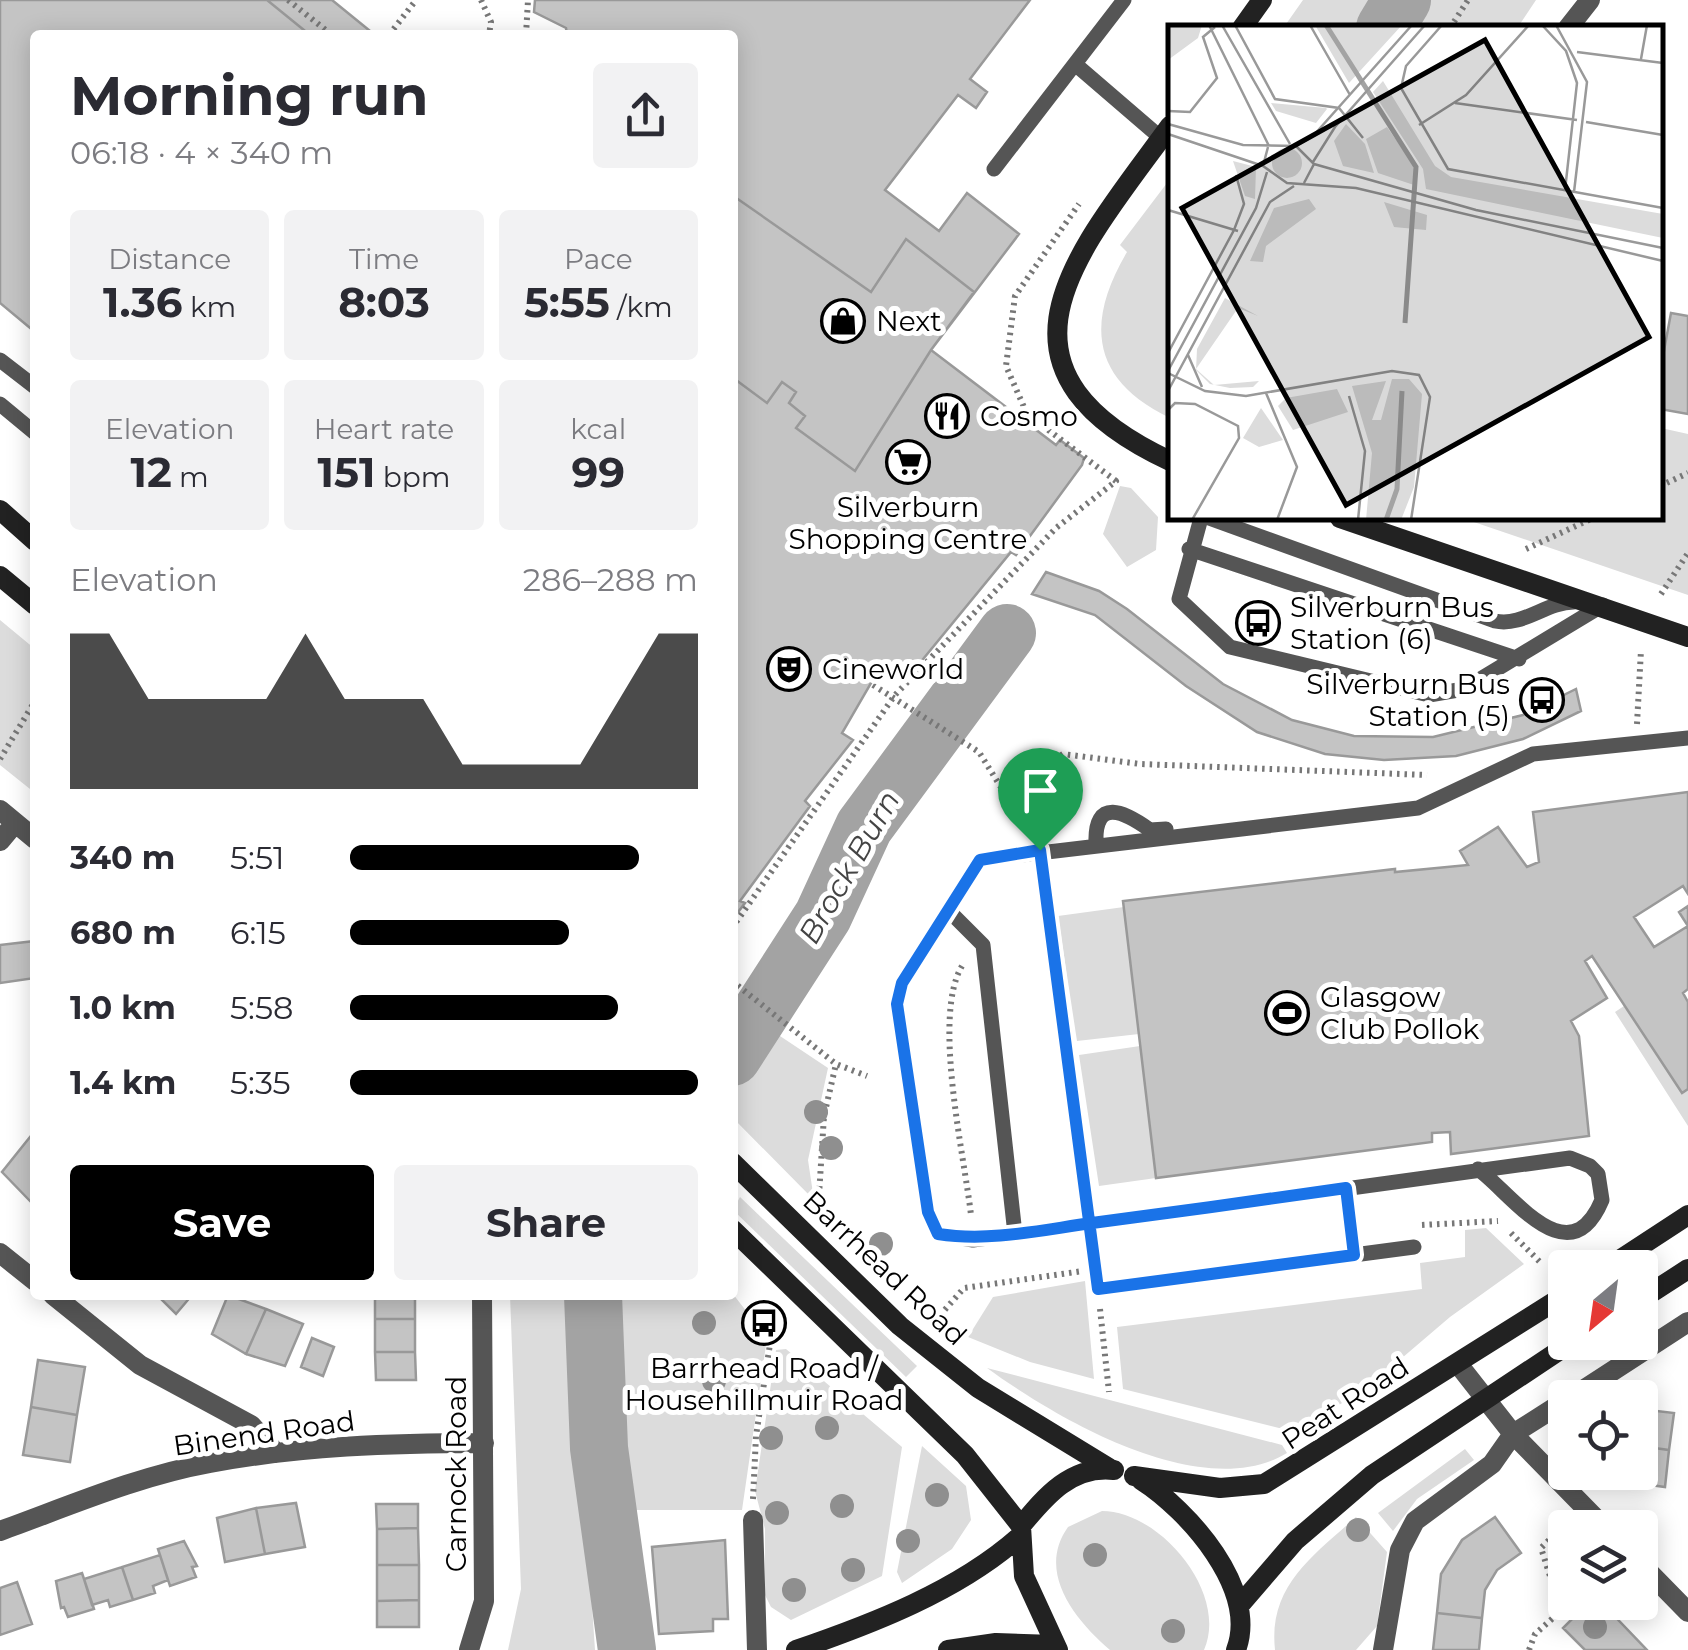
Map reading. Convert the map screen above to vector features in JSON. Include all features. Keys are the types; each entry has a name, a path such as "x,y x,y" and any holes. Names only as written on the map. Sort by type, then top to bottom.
{"street":[{"path":"1244,25 1262,0"},
{"path":"1570,25 1590,0"},
{"path":"1166,132 1074,261 1058,327 1060,358 1069,381 1090,410 1119,435 1168,459"},
{"path":"0,510 30,537"},
{"path":"1346,520 1688,637"},
{"path":"0,576 30,601"},
{"path":"0,842 8,817 30,835"},
{"name":"Barrhead Road","path":"738,1168 913,1336 1018,1414 1110,1468 1134,1476"},
{"path":"1635,1250 1688,1216"},
{"path":"738,1235 966,1455 1020,1532 1024,1576 1056,1648 996,1643 948,1650"},
{"path":"0,1253 30,1277"},
{"path":"1658,1288 1688,1269"},
{"path":"59,1300 140,1365 251,1425 276,1453"},
{"name":"Carnock Road","path":"469,1650 484,1600 482,1300"},
{"name":"Peat Road","path":"1134,1476 1220,1488 1264,1484 1548,1305"},
{"path":"1598,1380 1688,1322"},
{"path":"1239,1606 1323,1516 1372,1475 1548,1358"},
{"path":"1458,1364 1513,1434 1587,1510"},
{"path":"1383,1650 1400,1550 1415,1521 1492,1464 1513,1434 1548,1412"},
{"name":"Binend Road","path":"0,1531 141,1480 208,1463 276,1453 484,1444"},
{"path":"796,1650 844,1634 990,1561 1061,1483 1110,1468"},
{"path":"1134,1476 1179,1508 1209,1544 1239,1606 1241,1646"},
{"path":"753,1520 758,1650"},
{"path":"1658,1581 1688,1612"}],"lane":[{"path":"994,169 1124,0"},
{"path":"1075,64 1166,132"},
{"path":"0,360 30,383"},
{"path":"0,404 30,429"},
{"path":"1200,520 1189,549 1179,599 1230,647 1429,695 1464,689 1519,660 1603,605"},
{"path":"1214,520 1495,622 1514,622 1558,602 1603,605"},
{"path":"1189,549 1519,660"},
{"path":"1478,1169 1548,1230 1580,1227 1602,1200 1598,1174 1580,1160 1478,1169 973,1240 938,1234 928,1212 897,1004 902,983 980,860 1418,808 1533,754 1688,738"},
{"path":"1096,844 1101,816 1110,812 1122,811 1150,830 1349,806 1367,814"},
{"path":"949,911 980,938 1015,1234"},
{"path":"1346,1188 1354,1255"},
{"path":"1098,1289 1414,1248"}],"path":[{"path":"393,30 416,0"},
{"path":"481,0 489,30"},
{"path":"526,30 528,0"},
{"path":"1452,25 1468,0"},
{"path":"292,1 326,30"},
{"path":"738,919 894,695 1056,528 1116,481 1027,414 1006,366 1014,296 1082,200"},
{"path":"1663,485 1688,474"},
{"path":"1526,548 1589,520"},
{"path":"1662,594 1688,554"},
{"path":"1620,725 1638,724 1641,650"},
{"path":"873,685 979,752 1040,850 1092,1223"},
{"path":"0,759 30,709"},
{"path":"1004,792 1062,754 1140,764 1401,776 1438,771"},
{"path":"972,1215 947,1019 953,982 980,938"},
{"path":"738,986 836,1064 867,1076"},
{"path":"818,1213 824,1116 836,1064"},
{"path":"1098,1289 1109,1392"},
{"path":"753,1520 756,1436 772,1331"},
{"path":"1548,1541 1541,1548 1548,1570"},
{"path":"1529,1650 1535,1634 1551,1620"}],"shaded area":[{"path":"1303,0 1536,0 1519,25 1285,25"},
{"path":"1168,182 1168,417 1124,386 1103,347 1105,303 1127,252 1120,245"},
{"path":"1663,428 1688,434 1688,595 1468,520 1663,520"},
{"path":"1120,486 1131,488 1158,517 1156,550 1127,567 1103,534"},
{"path":"0,620 30,645 30,789 0,765"},
{"path":"1124,907 1139,1034 1077,1041 1058,916"},
{"path":"1624,1006 1682,1093 1688,1089 1688,1126 1615,1012"},
{"path":"738,1008 828,1068 808,1160 814,1200 738,1123"},
{"path":"1140,1046 1156,1178 1099,1186 1079,1055"},
{"path":"740,1197 917,1366 906,1377 738,1215"},
{"path":"1486,1228 1524,1264 1450,1317 1368,1387 1295,1432 1123,1389 1117,1327 1422,1289 1420,1263 1465,1257 1465,1230"},
{"path":"1085,1281 1094,1379 1030,1362 968,1337 993,1297"},
{"path":"510,1300 571,1300 595,1650 508,1650 521,1589"},
{"path":"598,1300 738,1300 767,1338 742,1510 621,1510 608,1451"},
{"path":"786,1349 902,1447 882,1576 791,1620 771,1607 765,1595 765,1529 755,1491 776,1350"},
{"path":"987,1368 1282,1445 1287,1453 1253,1466 1214,1468 1173,1462 1090,1431"},
{"path":"922,1446 966,1486 971,1520 952,1549 902,1583 897,1572"},
{"path":"1465,1449 1474,1460 1417,1499 1393,1531 1378,1513"},
{"path":"1102,1511 1146,1525 1184,1559 1207,1604 1209,1628 1204,1650 1110,1650 1073,1610 1058,1578 1059,1544 1068,1527"},
{"path":"1356,1517 1387,1552 1377,1626 1356,1650 1275,1650 1275,1628 1286,1590 1310,1559"}],"building":[{"path":"0,0 267,0 304,30 30,30 30,328 0,303"},
{"path":"267,0 332,0 369,30 304,30"},
{"name":"Silverburn Shopping Centre","path":"535,0 1030,0 970,79 987,92 976,108 958,95 885,190 939,231 967,193 1019,234 931,350 1056,445 1060,440 1084,458 1082,465 1016,555 1011,552 910,675 882,664 842,733 853,740 805,801 810,806 740,901 745,903 738,912 738,30 566,30 534,12"},
{"name":"Next","path":"738,199 871,292 906,239 974,292 931,350 855,471 796,428 805,416 789,403 796,392 782,382 767,403 738,381"},
{"path":"1671,313 1688,316 1688,414 1663,410 1663,356"},
{"path":"1046,572 1099,591 1223,684 1292,720 1354,736 1433,737 1523,715 1576,689 1581,711 1523,739 1456,756 1384,760 1325,754 1257,732 1186,686 1095,615 1032,594"},
{"path":"1688,792 1688,894 1683,886 1634,917 1654,947 1688,926 1688,989 1683,993 1688,1002 1688,1089 1682,1093 1592,956 1585,961 1607,998 1571,1021 1579,1036 1589,1136 1451,1154 1450,1132 1432,1133 1432,1142 1156,1178 1123,901 1395,869 1468,865 1460,851 1498,827 1527,867 1539,862 1533,812"},
{"path":"1688,906 1688,926 1679,912"},
{"path":"30,942 30,979 0,983 0,945"},
{"path":"30,1137 30,1201 2,1172"},
{"path":"162,1300 188,1300 176,1314"},
{"path":"226,1300 242,1300 266,1309 246,1354 212,1334"},
{"path":"375,1300 415,1300 415,1319 375,1319"},
{"path":"266,1309 303,1324 285,1366 246,1354"},
{"path":"375,1319 415,1319 415,1352 375,1352"},
{"path":"312,1338 334,1347 323,1376 301,1367"},
{"path":"375,1352 415,1352 416,1380 376,1380"},
{"path":"38,1360 85,1367 77,1415 31,1407"},
{"path":"31,1407 77,1415 70,1462 23,1455"},
{"path":"1658,1411 1674,1413 1669,1450 1658,1448"},
{"path":"1658,1448 1669,1450 1665,1487 1658,1486"},
{"path":"296,1503 305,1547 265,1554 256,1508"},
{"path":"376,1504 418,1504 418,1528 377,1529"},
{"path":"256,1508 265,1554 225,1562 217,1518"},
{"path":"1495,1517 1521,1553 1497,1570 1485,1590 1482,1618 1437,1613 1441,1574 1462,1540"},
{"path":"418,1528 419,1565 377,1565 377,1529"},
{"path":"725,1540 728,1619 713,1619 713,1631 659,1634 652,1547"},
{"path":"184,1541 197,1566 192,1567 196,1577 170,1586 158,1549"},
{"path":"160,1555 168,1580 153,1586 155,1593 133,1600 122,1567"},
{"path":"377,1565 419,1565 419,1600 377,1601"},
{"path":"122,1567 133,1600 110,1607 108,1600 92,1605 84,1579"},
{"path":"82,1573 94,1609 68,1617 61,1608 56,1581"},
{"path":"17,1582 32,1624 0,1635 0,1588"},
{"path":"419,1600 419,1627 377,1627 377,1601"},
{"path":"1437,1613 1482,1618 1479,1650 1433,1650"},
{"path":"1571,1620 1618,1620 1647,1650 1585,1650 1563,1628"}],"waterway":[{"name":"Brock Burn","path":"1387,25 1402,0"},
{"name":"Brock Burn","path":"738,1048 823,916 864,827 1007,633"},
{"name":"Brock Burn","path":"593,1300 599,1448 627,1650"}],"place":[{"name":"Next","path":"843,321"},
{"name":"Cosmo","path":"947,416"},
{"name":"Silverburn Shopping Centre","path":"908,462"},
{"name":"Silverburn Bus Station (6)","path":"1258,623"},
{"name":"Cineworld","path":"789,669"},
{"name":"Silverburn Bus Station (5)","path":"1542,700"},
{"name":"Glasgow Club Pollok","path":"1287,1013"},
{"name":"Barrhead Road / Househillmuir Road","path":"764,1323"}],"route":[{"path":"1040,850 980,860 902,983 897,1004 928,1212 938,1234 973,1240 1092,1223 1346,1188 1354,1255 1098,1289 1092,1223 1040,850"}]}
